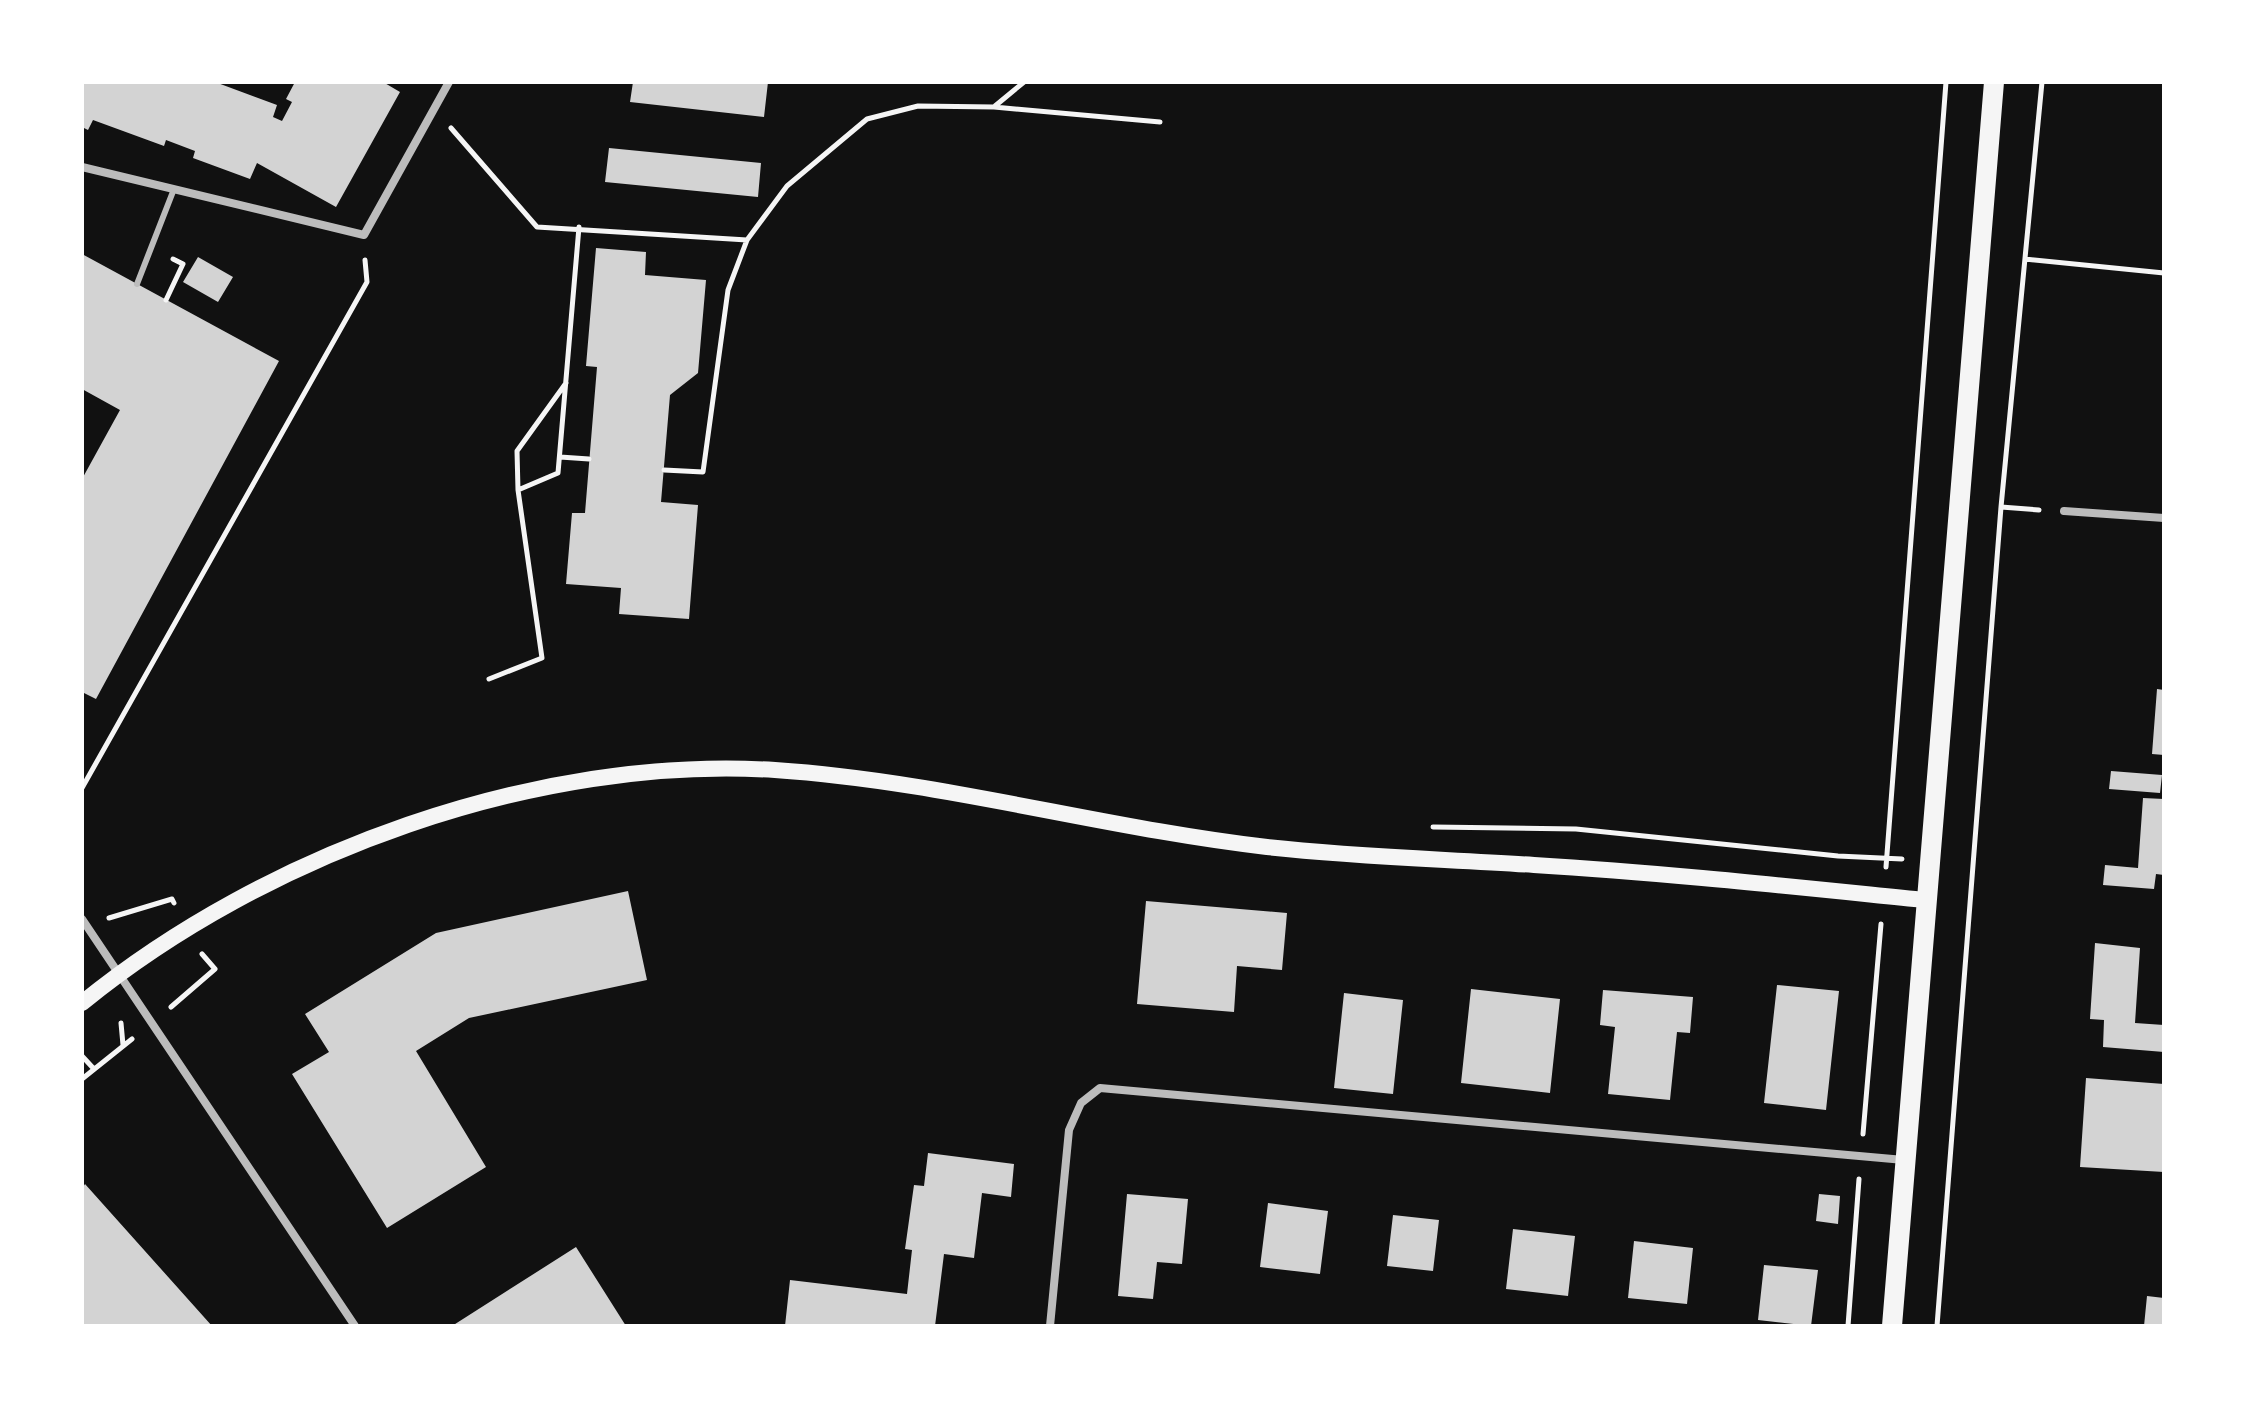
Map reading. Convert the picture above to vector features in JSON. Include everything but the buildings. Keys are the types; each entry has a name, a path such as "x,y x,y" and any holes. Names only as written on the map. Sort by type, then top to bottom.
{"main road":[{"path":"1892,1326 1994,82"},
{"path":"82,1003 117,974 284,876 393,829 514,794 601,779 696,769 772,770 855,778 1185,835 1348,856 1593,869 1925,900"}],"street":[{"path":"82,167 364,235 449,82"},
{"path":"2064,511 2164,518"},
{"path":"82,919 355,1326"},
{"path":"1050,1326 1069,1130 1081,1103 1100,1088 1904,1160"}],"lane":[{"path":"137,284 174,189"}],"path":[{"path":"994,107 1024,82"},
{"path":"1887,840 1946,82"},
{"path":"1937,1326 2001,507 2042,82"},
{"path":"664,470 703,472 728,290 747,240 787,186 867,119 918,106 994,107 1160,122"},
{"path":"434,110 537,227 579,227 747,240"},
{"path":"518,490 558,473 579,227"},
{"path":"82,788 367,282 364,235"},
{"path":"2025,259 2164,273"},
{"path":"489,679 542,658 518,490 517,451 566,383"},
{"path":"560,457 589,459"},
{"path":"2001,507 2064,511"},
{"path":"82,1079 123,1046"},
{"path":"82,1056 94,1069"}]}
